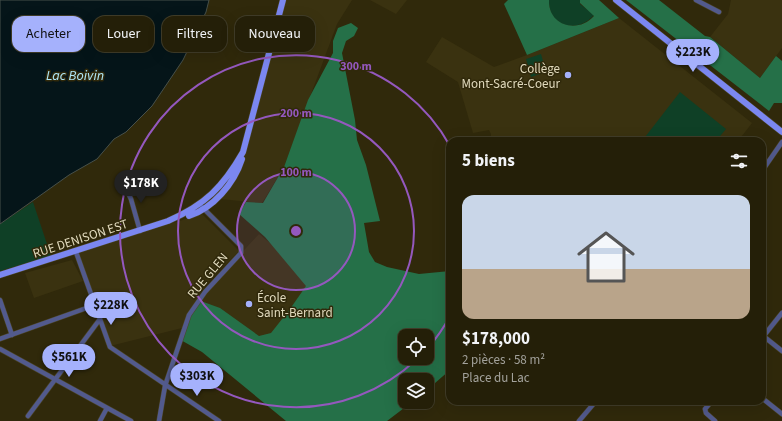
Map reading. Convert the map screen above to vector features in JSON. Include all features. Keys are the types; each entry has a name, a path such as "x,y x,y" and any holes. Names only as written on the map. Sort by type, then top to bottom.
{"main road":[{"name":"RUE DENISON EST","path":"0,275 76,252 168,221 191,216 202,207 218,198 228,186 241,163 283,0"},
{"path":"616,0 782,132"}],"street":[{"path":"696,0 719,12"},
{"path":"766,165 782,142"},
{"path":"124,185 131,199 140,231"},
{"name":"RUE GLEN","path":"159,421 165,386 189,315 205,292 241,253 241,246 202,207"},
{"path":"76,252 110,347 165,386 219,421"},
{"path":"0,300 12,335"},
{"path":"0,339 95,305"},
{"path":"766,332 782,313"},
{"path":"28,416 100,319"},
{"path":"766,338 782,351"},
{"path":"0,349 131,421"},
{"path":"766,401 782,414"},
{"path":"579,421 593,405"},
{"path":"708,405 705,409 706,413 715,421"},
{"path":"100,421 107,408"}],"shaded area":[{"path":"286,0 352,0 337,24 284,167 262,203 220,199 243,161 272,52 315,52 315,16 282,16"},
{"path":"370,0 407,0 396,14"},
{"path":"731,0 782,0 782,48 760,78 710,37 728,14"},
{"name":"Collège Mont-Sacré-Coeur","path":"619,18 752,123 741,137 491,137 489,130 473,133 458,82 426,62 442,37 494,67"},
{"path":"202,214 239,251 210,280 198,297 182,328 110,346 78,252"},
{"name":"École Saint-Bernard","path":"259,234 318,283 257,362 189,315 205,292"},
{"path":"72,260 83,281 34,298 25,273"}],"green space":[{"path":"508,0 549,0 550,9 553,16 559,21 572,26 587,22 594,16 580,3 580,0 599,0 619,18 527,55 504,4"},
{"path":"549,0 580,0 580,4 594,15 587,21 580,24 572,26 565,25 553,16 550,9"},
{"path":"626,0 659,0 705,36 710,37 760,78 776,56 782,61 782,103 774,103 769,111"},
{"path":"351,23 358,28 354,36 346,41 342,53 355,120 357,140 366,165 380,221 364,223 369,252 375,262 387,267 419,274 446,271 446,373 434,384 434,373 398,373 398,409 403,409 387,421 286,421 202,352 179,339 198,300 220,308 259,336 271,333 306,286 265,237 239,214 246,202 263,203 284,167 308,100 333,53 333,41 338,28"},
{"path":"541,54 546,72 531,77 526,59"},
{"path":"680,92 726,129 719,137 645,137"},
{"path":"33,202 51,256 0,271 0,224"}],"water":[{"name":"Lac Boivin","path":"0,0 209,0 204,16 162,16 162,52 187,52 152,106 126,132 114,139 97,159 69,175 0,224"}],"place":[{"name":"Collège Mont-Sacré-Coeur","path":"568,75"},
{"name":"École Saint-Bernard","path":"249,304"}]}
